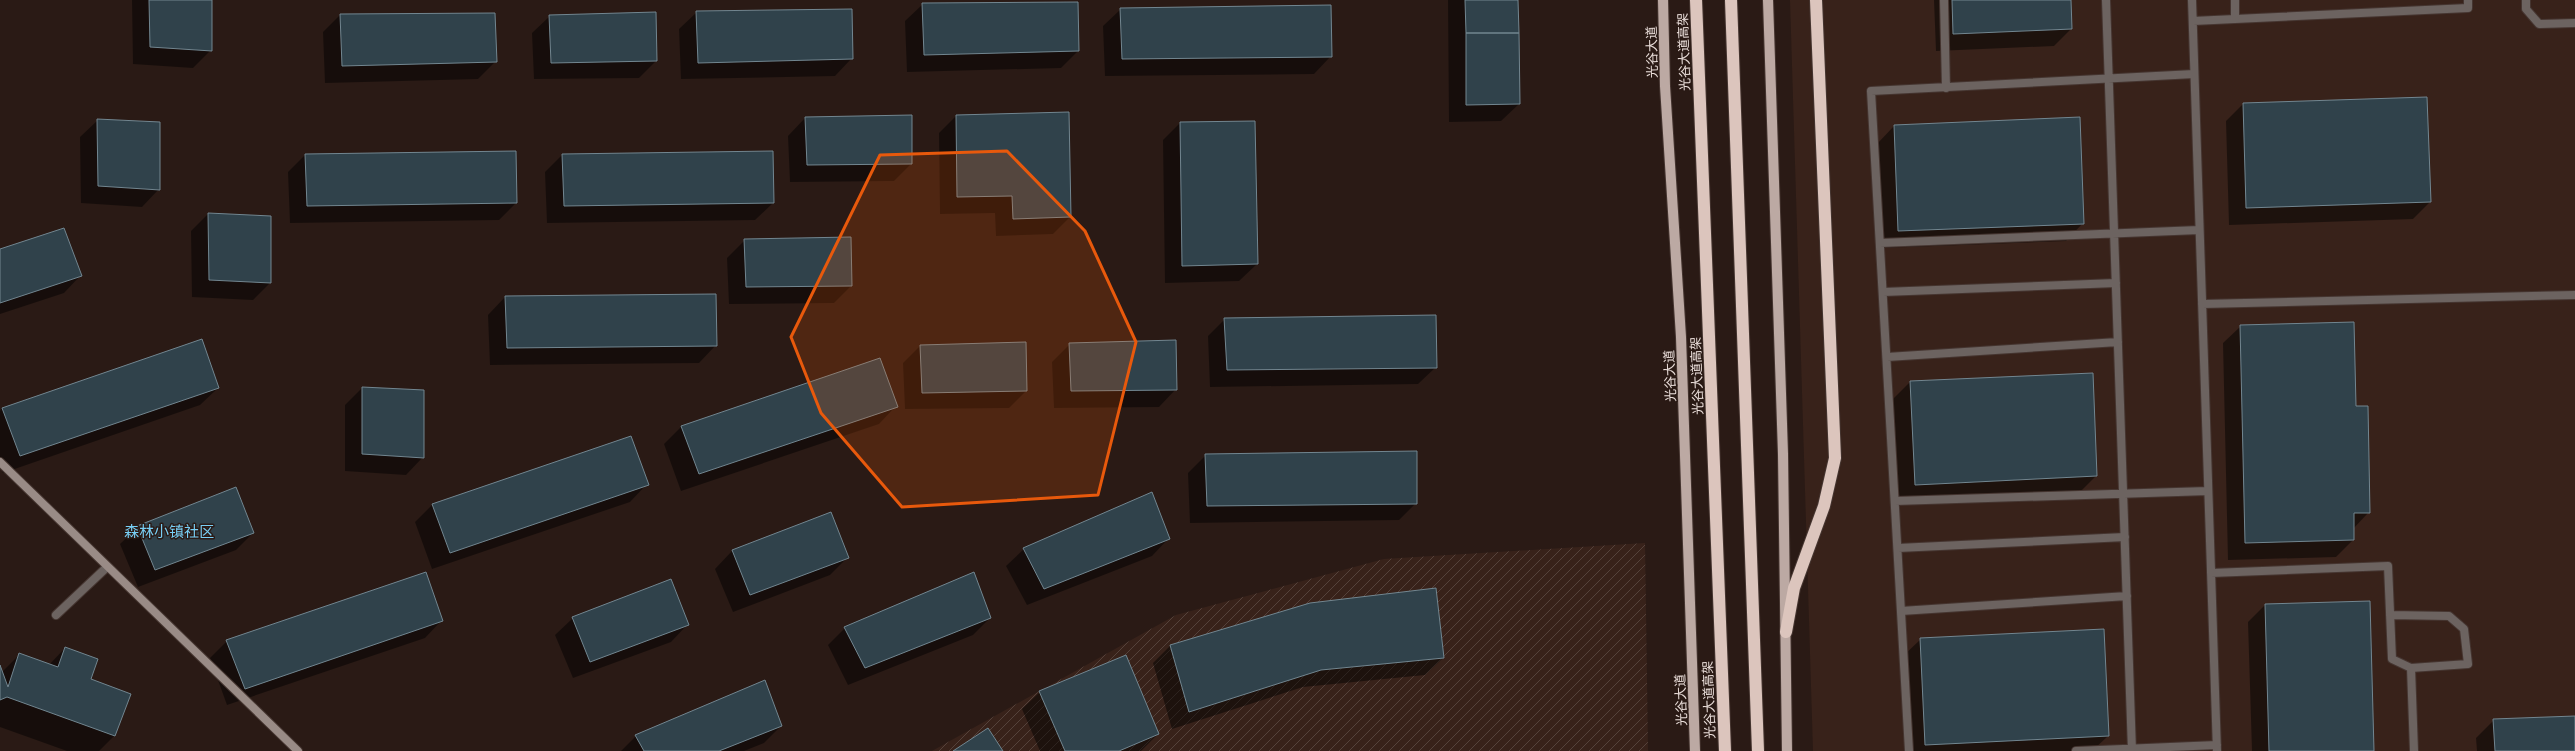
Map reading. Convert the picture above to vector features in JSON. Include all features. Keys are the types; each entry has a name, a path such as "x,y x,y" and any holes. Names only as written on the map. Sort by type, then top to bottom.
{"highway":[{"name":"光谷大道高架","path":"1696,0 1725,751"},
{"path":"1731,0 1758,751"},
{"path":"1786,632 1794,588 1824,506 1835,458 1824,163 1816,0"}],"main road":[{"name":"光谷大道","path":"1663,0 1665,86 1681,337 1695,751"},
{"path":"1768,0 1779,295 1787,751"}],"street":[{"path":"0,462 298,751"}],"lane":[{"path":"1944,0 1946,88"},
{"path":"2106,0 2132,750"},
{"path":"2076,751 2217,748 2192,0"},
{"path":"2235,0 2235,19"},
{"path":"2193,21 2468,8 2468,0"},
{"path":"2526,0 2526,9 2539,24 2575,23"},
{"path":"1909,751 1871,91 2194,74"},
{"path":"1880,243 2200,230"},
{"path":"1883,292 2116,283"},
{"path":"2202,304 2575,295"},
{"path":"1886,357 2118,342"},
{"path":"1895,502 2208,491"},
{"path":"1898,548 2125,537"},
{"path":"2211,573 2388,566 2390,615 2392,659 2411,668 2468,664 2464,629 2449,616 2390,615"},
{"path":"56,615 107,567"},
{"path":"1901,612 2127,596"},
{"path":"2411,668 2414,751"}],"highlighted area":[{"path":"1007,151 1085,231 1136,342 1098,495 902,507 821,413 791,337 880,155"}],"shaded area":[{"path":"1790,0 2575,0 2575,751 1813,751"},
{"path":"1645,543 1648,751 932,751 1176,615 1384,559"}],"building":[{"path":"149,0 212,0 212,51 150,47"},
{"path":"1465,0 1518,0 1519,33 1466,33"},
{"path":"1952,0 2071,0 2072,29 1953,34"},
{"path":"1078,2 1079,51 924,55 922,3"},
{"path":"1331,5 1332,57 1122,59 1120,8"},
{"path":"852,9 853,59 698,63 696,11"},
{"path":"656,12 657,61 551,63 549,15"},
{"path":"495,13 497,62 342,66 340,14"},
{"path":"1466,33 1519,33 1520,104 1466,105"},
{"path":"2427,97 2431,202 2246,208 2243,103"},
{"path":"1069,112 1071,217 1013,219 1012,196 957,197 956,115"},
{"path":"912,115 912,164 807,165 805,117"},
{"path":"2080,117 2084,224 1898,231 1894,125"},
{"path":"97,119 160,122 160,190 98,186"},
{"path":"1255,121 1258,264 1182,266 1180,122"},
{"path":"516,151 517,203 307,206 305,154"},
{"path":"773,151 774,203 564,206 562,154"},
{"path":"208,213 271,216 271,283 209,280"},
{"path":"64,228 82,276 0,303 0,249"},
{"path":"851,237 852,286 746,287 744,239"},
{"path":"716,294 717,346 507,348 505,296"},
{"path":"1436,315 1437,368 1227,370 1224,318"},
{"path":"2354,322 2356,406 2368,406 2370,513 2354,513 2354,540 2245,543 2240,325"},
{"path":"202,339 219,388 20,456 2,408"},
{"path":"1176,340 1177,390 1071,391 1069,343"},
{"path":"1026,342 1027,391 922,393 920,345"},
{"path":"880,358 898,407 699,474 681,426"},
{"path":"2093,373 2097,476 1915,485 1910,381"},
{"path":"362,387 424,390 424,458 362,454"},
{"path":"631,436 649,485 450,553 432,504"},
{"path":"1417,451 1417,504 1207,506 1205,454"},
{"path":"236,487 254,533 155,570 137,526"},
{"path":"1152,492 1170,539 1044,589 1023,548"},
{"path":"831,512 849,558 750,595 732,550"},
{"path":"426,572 443,621 245,689 226,640"},
{"path":"974,572 991,618 865,668 844,627"},
{"path":"671,579 689,625 590,662 572,617"},
{"path":"1436,588 1444,658 1321,670 1189,712 1170,645 1310,603"},
{"path":"2370,601 2374,751 2269,751 2265,604"},
{"path":"2104,629 2109,736 1925,745 1920,638"},
{"path":"65,647 98,659 91,679 131,694 115,736 7,697 0,700 0,665 8,687 19,653 58,667"},
{"path":"1126,655 1159,734 1119,751 1065,751 1039,691"},
{"path":"765,680 782,726 719,751 644,751 635,735"},
{"path":"2575,716 2575,751 2495,751 2493,719"},
{"path":"988,728 1003,751 953,751"}],"district":[{"name":"森林小镇社区","path":"169,532"}]}
